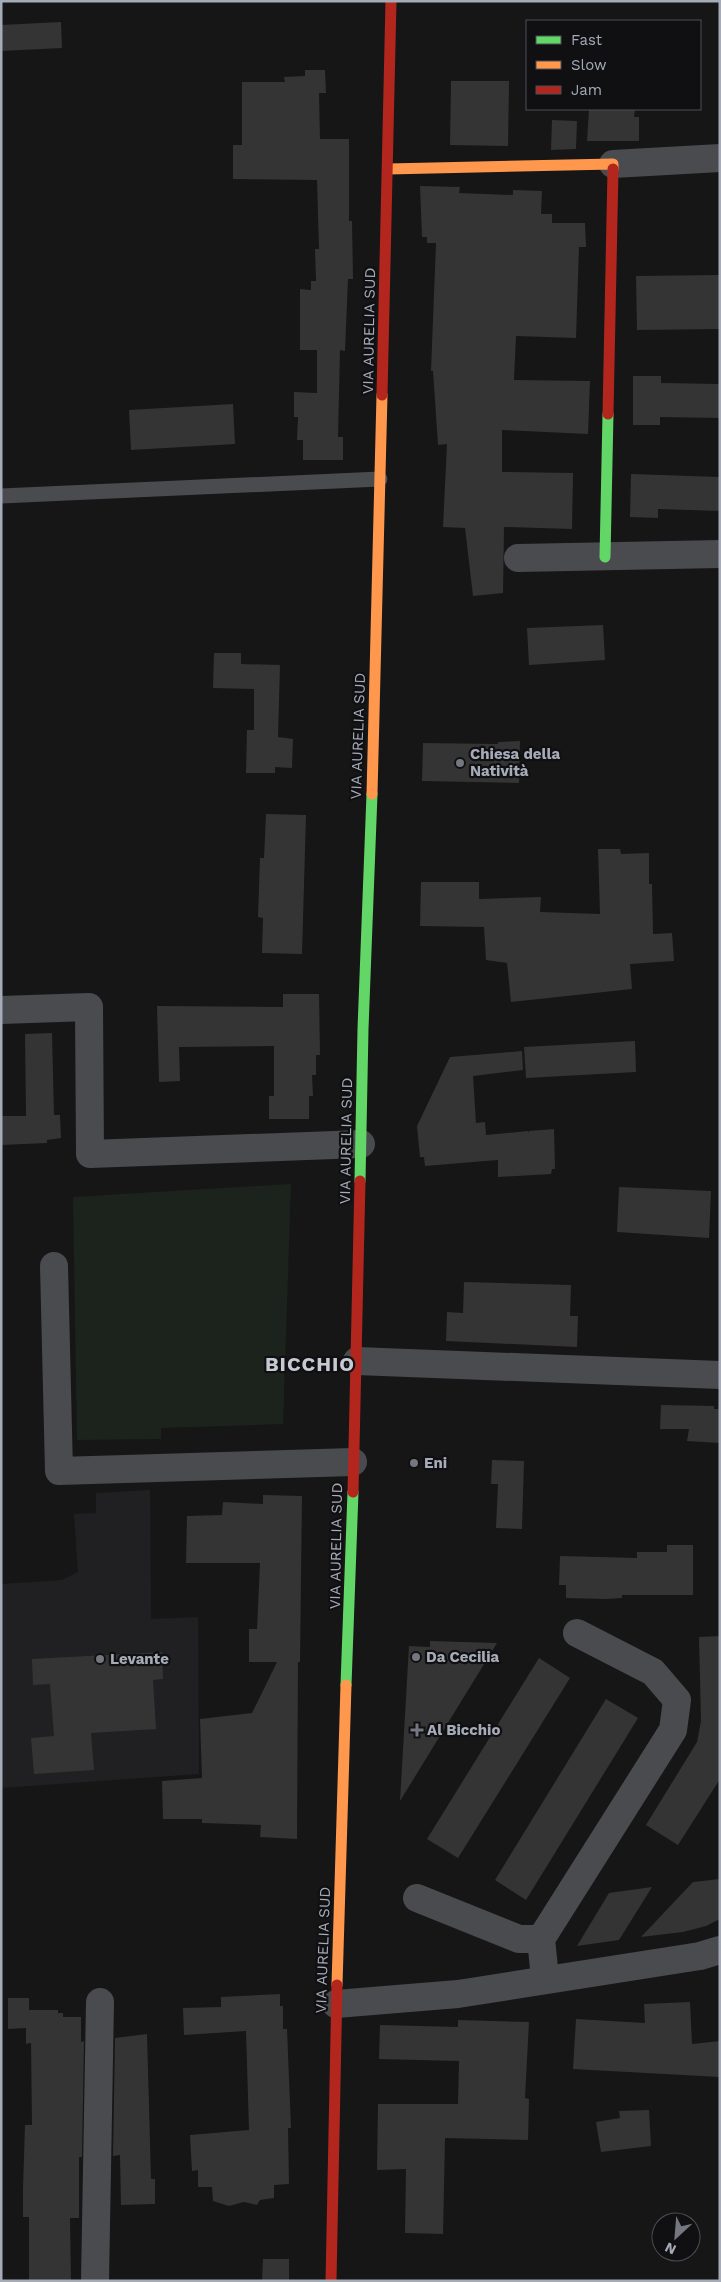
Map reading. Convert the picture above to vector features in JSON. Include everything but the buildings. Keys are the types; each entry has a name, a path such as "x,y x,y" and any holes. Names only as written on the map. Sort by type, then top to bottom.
{"main road":[{"name":"VIA AURELIA SUD","path":"331,2281 336,2004 357,1361 391,1"},
{"path":"388,169 613,164 605,557"}],"street":[{"path":"613,164 720,158"},
{"path":"518,558 720,554"},
{"path":"1,1010 88,1007 90,1154 361,1144"},
{"path":"54,1266 59,1471 353,1462"},
{"path":"357,1361 720,1376"},
{"path":"545,1978 541,1938 674,1730 677,1700 653,1672 577,1633"},
{"path":"416,1898 518,1939 541,1938"},
{"path":"336,2004 458,1994 545,1978 700,1956 720,1950"},
{"path":"96,2281 100,2002"}],"lane":[{"path":"1,496 380,479"}],"shaded area":[{"path":"291,1184 283,1424 161,1428 161,1439 77,1440 73,1197"},
{"name":"Levante","path":"150,1490 151,1619 198,1617 199,1774 1,1788 1,1584 62,1580 78,1572 74,1514 96,1513 96,1493"}],"traffic: fast":[{"path":"605,557 608,414"},
{"path":"360,1181 363,1029 372,794"},
{"path":"346,1685 353,1492"}],"traffic: slow":[{"path":"388,169 613,164 613,169"},
{"path":"372,794 382,395"},
{"path":"337,1985 346,1685"}],"traffic: jam":[{"path":"382,395 391,1"},
{"path":"608,414 613,169"},
{"path":"353,1492 360,1181"},
{"path":"331,2281 337,1985"}],"place":[{"name":"Chiesa della Natività","path":"460,763"},
{"name":"Eni","path":"414,1463"},
{"name":"Da Cecilia","path":"416,1657"},
{"name":"Levante","path":"100,1659"},
{"name":"Al Bicchio","path":"417,1730"}],"district":[{"name":"BICCHIO","path":"310,1364"}]}
